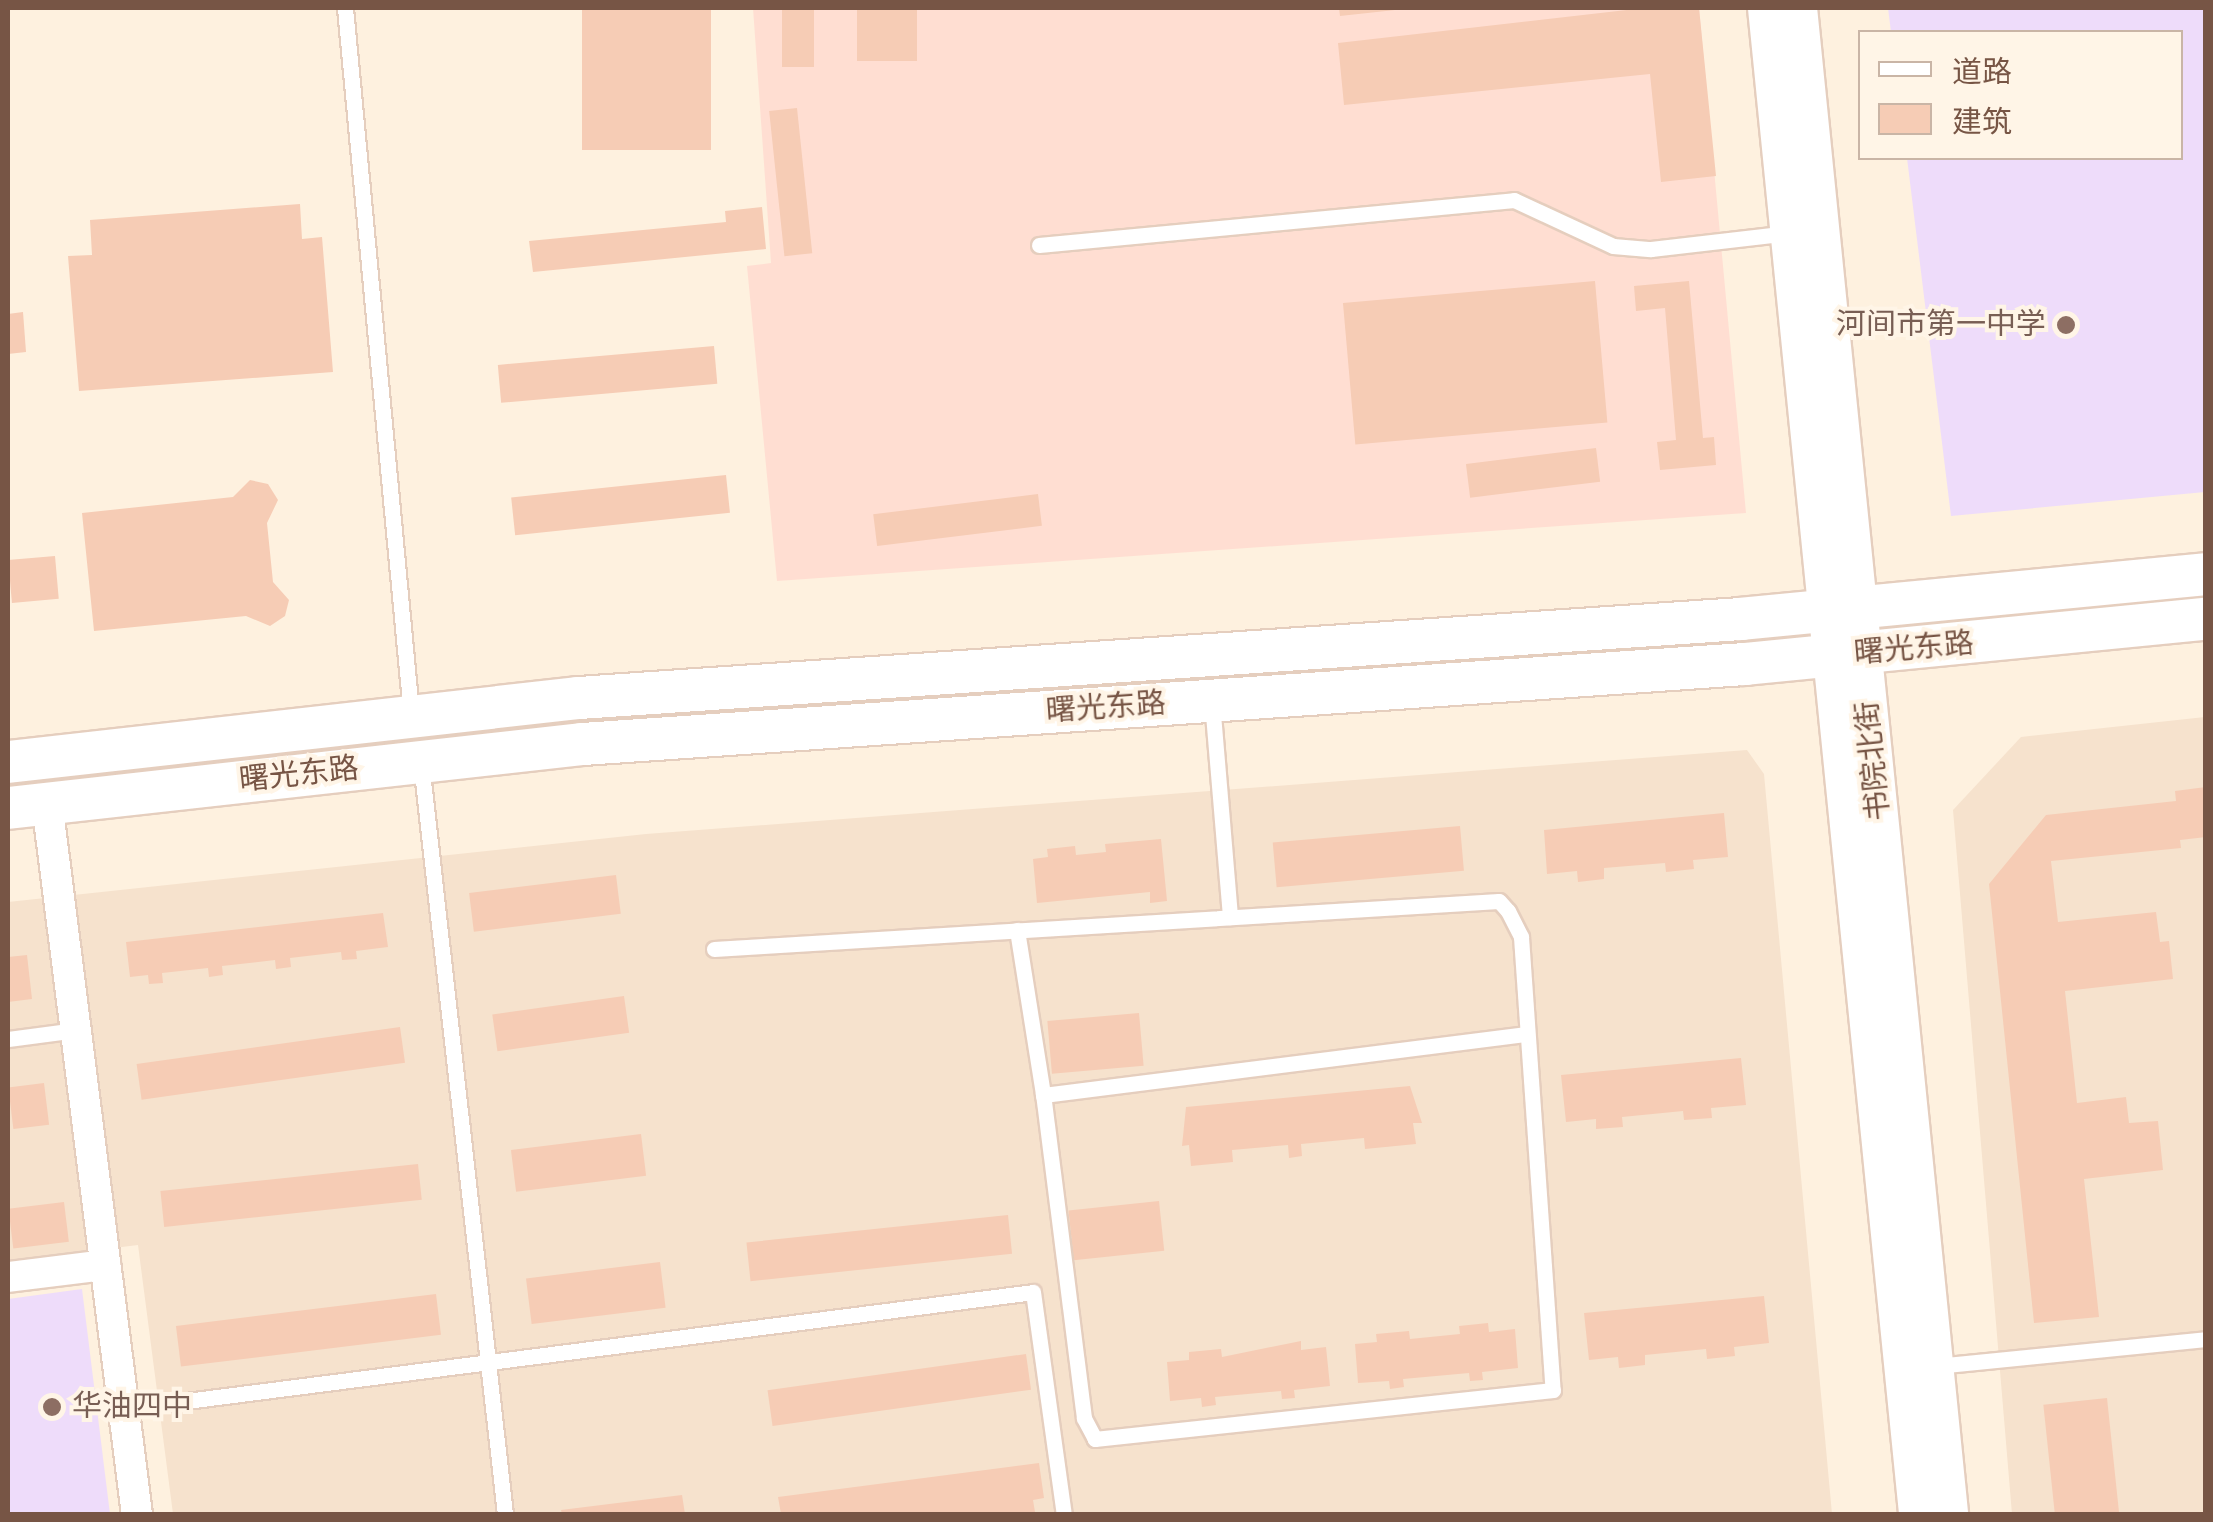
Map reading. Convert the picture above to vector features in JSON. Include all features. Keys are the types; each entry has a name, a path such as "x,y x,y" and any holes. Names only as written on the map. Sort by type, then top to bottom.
{"main road":[{"name":"曙光东路","path":"8,762 578,698 1843,609 2206,574"},
{"name":"曙光东路","path":"27,805 583,744 1848,655 2206,619"}],"street":[{"name":"书院北街","path":"1767,8 1790,233 1843,609 1935,1366 1949,1514"},
{"name":"书院北街","path":"1798,8 1843,609"},
{"name":"书院北街","path":"1848,655 1918,1514"},
{"path":"27,805 76,1030 137,1514"},
{"path":"8,1277 105,1265"}],"lane":[{"path":"345,8 412,717"},
{"path":"1038,245 1514,200 1613,246 1651,249 1790,233"},
{"path":"1212,701 1230,917"},
{"path":"420,762 505,1514"},
{"path":"714,949 1017,930 1499,901 1521,937 1552,1390 1096,1439 1081,1398 1044,1095 1017,930"},
{"path":"8,1039 76,1030"},
{"path":"1044,1095 1527,1034"},
{"path":"124,1409 1032,1292 1064,1514"},
{"path":"1935,1366 2206,1339"}],"shaded area":[{"path":"753,8 1699,8 1746,513 777,581 747,266 771,263"},
{"name":"河间市第一中学","path":"1888,8 2205,8 2205,492 1951,516 1907,160 2183,160 2183,30 1891,30"},
{"path":"2205,717 2205,1514 2012,1514 1953,810 2021,737"},
{"path":"1747,750 1764,774 1832,1514 173,1514 138,1245 8,1261 8,902 646,834"},
{"name":"华油四中","path":"82,1289 110,1514 8,1514 8,1299"}],"building":[{"path":"582,8 711,8 711,150 582,150"},
{"path":"782,8 814,8 814,67 782,67"},
{"path":"857,8 917,8 917,61 857,61"},
{"path":"1339,8 1395,8 1395,10 1340,16"},
{"path":"1644,8 1699,8 1716,176 1661,182 1650,74 1344,105 1338,43"},
{"path":"797,108 812,253 784,256 769,111"},
{"path":"300,204 302,239 322,237 333,372 79,391 68,256 92,255 90,220"},
{"path":"762,207 766,249 533,272 529,241 726,222 725,211"},
{"path":"1595,281 1607,422 1355,445 1343,303"},
{"path":"1689,281 1703,438 1714,437 1716,465 1660,470 1657,442 1676,440 1665,308 1636,311 1634,286"},
{"path":"23,312 26,352 8,354 8,314"},
{"path":"714,346 717,384 501,403 498,365"},
{"path":"1596,448 1600,482 1470,498 1466,464"},
{"path":"726,475 730,513 515,535 511,498"},
{"path":"250,480 268,484 278,500 267,523 273,582 289,600 285,616 270,626 246,616 94,631 82,513 233,497"},
{"path":"1038,494 1042,526 877,546 873,514"},
{"path":"55,556 59,599 12,603 8,560"},
{"path":"2206,787 2206,837 2180,840 2181,848 2051,861 2058,922 2156,912 2160,942 2169,941 2173,979 2065,991 2077,1103 2126,1097 2129,1123 2158,1121 2163,1170 2084,1179 2099,1317 2034,1323 1989,884 2046,815 2176,801 2175,791"},
{"path":"1724,813 1728,857 1693,860 1694,869 1666,872 1665,863 1604,868 1604,879 1578,882 1577,871 1547,874 1544,830"},
{"path":"1460,826 1464,871 1277,887 1273,842"},
{"path":"1161,839 1167,901 1150,903 1150,892 1037,903 1033,859 1048,857 1047,849 1075,846 1076,855 1106,852 1105,844"},
{"path":"616,875 621,914 474,932 469,893"},
{"path":"383,913 388,947 356,951 357,959 342,960 341,952 290,958 291,967 276,969 275,960 222,966 223,975 209,977 208,968 162,973 163,983 149,984 148,975 130,977 126,942"},
{"path":"27,955 32,999 8,1002 8,957"},
{"path":"624,996 629,1033 497,1051 492,1015"},
{"path":"1139,1013 1144,1066 1052,1074 1047,1021"},
{"path":"400,1027 405,1063 142,1100 137,1064"},
{"path":"1741,1058 1746,1105 1711,1108 1712,1118 1684,1120 1683,1111 1622,1117 1623,1127 1596,1129 1596,1119 1566,1122 1561,1075"},
{"path":"44,1083 49,1125 13,1129 8,1087"},
{"path":"1410,1086 1422,1123 1413,1123 1416,1144 1365,1149 1364,1138 1301,1144 1302,1156 1289,1158 1288,1145 1232,1150 1233,1162 1191,1166 1189,1145 1182,1146 1186,1107"},
{"path":"641,1134 646,1176 516,1192 511,1150"},
{"path":"418,1164 422,1200 164,1227 160,1191"},
{"path":"1159,1201 1164,1251 1074,1260 1068,1211"},
{"path":"64,1202 69,1242 13,1249 8,1209"},
{"path":"1008,1215 1012,1254 751,1281 746,1242"},
{"path":"660,1262 666,1308 532,1324 526,1278"},
{"path":"436,1294 441,1335 181,1367 176,1326"},
{"path":"1764,1296 1769,1343 1734,1347 1735,1356 1707,1359 1706,1349 1645,1355 1645,1365 1619,1368 1618,1357 1589,1360 1584,1313"},
{"path":"1488,1323 1489,1332 1515,1329 1518,1368 1482,1372 1483,1380 1470,1381 1469,1373 1403,1379 1404,1387 1390,1389 1389,1381 1358,1383 1355,1344 1377,1342 1376,1334 1409,1331 1410,1339 1460,1334 1459,1326"},
{"path":"1301,1341 1301,1350 1326,1347 1330,1386 1294,1390 1295,1398 1282,1399 1281,1391 1215,1397 1216,1405 1202,1407 1201,1398 1170,1401 1167,1362 1189,1360 1189,1352 1221,1349 1222,1357"},
{"path":"1026,1354 1031,1390 773,1426 768,1390"},
{"path":"2107,1398 2119,1514 2055,1514 2043,1405"},
{"path":"1039,1463 1044,1498 1033,1500 1035,1512 781,1514 778,1497"},
{"path":"682,1495 685,1514 562,1514 561,1510"}],"place":[{"name":"河间市第一中学","path":"2066,325"},
{"name":"华油四中","path":"52,1407"}]}
